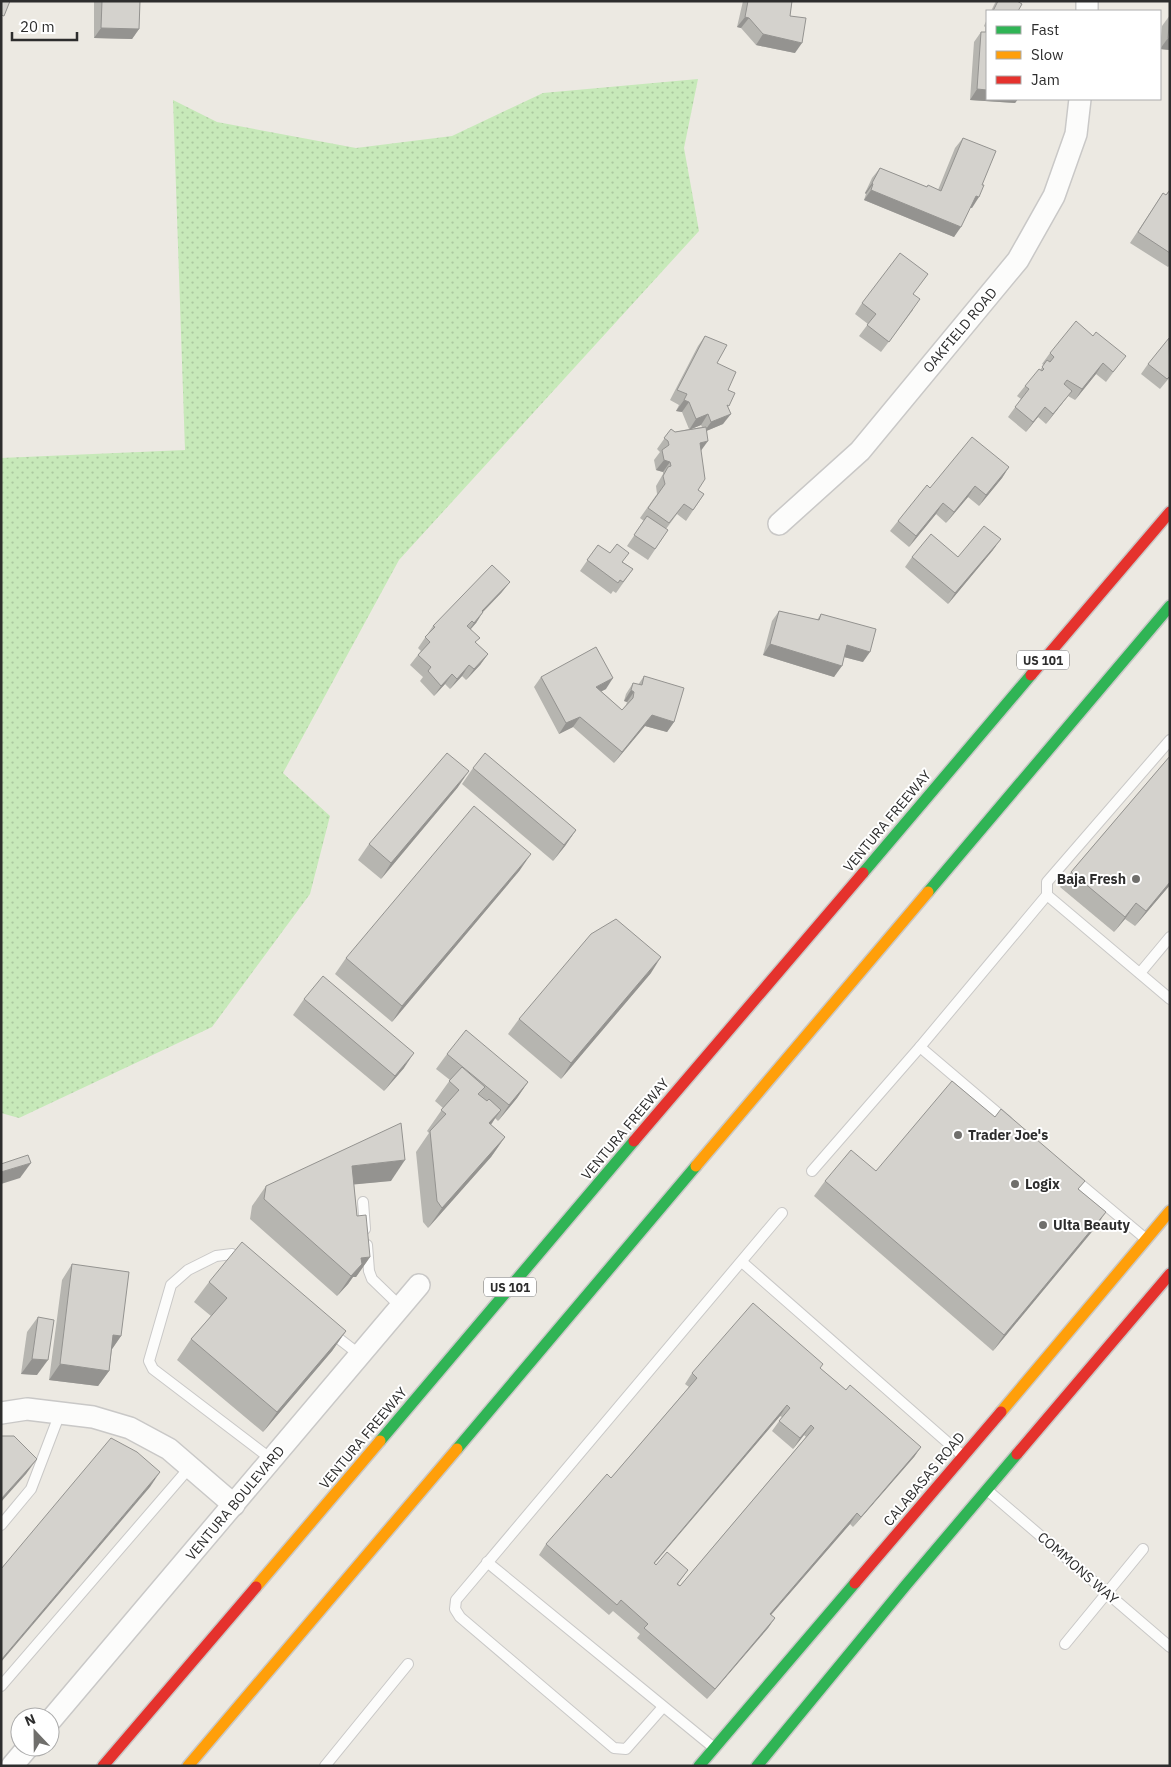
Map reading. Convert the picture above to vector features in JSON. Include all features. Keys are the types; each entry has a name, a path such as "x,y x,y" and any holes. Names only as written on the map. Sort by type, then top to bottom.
{"main road":[{"name":"VENTURA FREEWAY","path":"103,1766 1170,512"},
{"path":"188,1766 1170,606"},
{"name":"CALABASAS ROAD","path":"699,1766 961,1464 1170,1211"},
{"path":"757,1766 982,1486 1170,1274"}],"street":[{"name":"OAKFIELD ROAD","path":"779,524 860,450 1018,260 1054,196 1076,134 1080,100"},
{"name":"VENTURA BOULEVARD","path":"60,1709 419,1285"},
{"path":"1,1413 27,1409 93,1417 130,1428 169,1449 234,1505"}],"lane":[{"path":"812,1171 920,1047 1047,895 1047,882 1170,740"},
{"path":"1047,895 1170,999"},
{"path":"1140,973 1170,937"},
{"path":"920,1047 1017,1130"},
{"path":"1068,1174 1146,1239"},
{"path":"363,1202 369,1271 372,1279 401,1307"},
{"path":"663,1707 626,1749 614,1748 460,1617 456,1609 456,1600 782,1213"},
{"path":"253,1270 232,1254 216,1256 188,1270 171,1285 149,1361 153,1370 272,1459"},
{"path":"742,1262 961,1464"},
{"path":"322,1325 360,1355"},
{"path":"1,1525 31,1489 60,1413"},
{"path":"1,1686 190,1467"},
{"name":"COMMONS WAY","path":"982,1486 1170,1646"},
{"path":"1065,1644 1142,1549"},
{"path":"487,1562 714,1748"},
{"path":"331,1764 408,1664"}],"green space":[{"path":"698,79 684,148 699,231 399,560 283,773 330,816 310,894 212,1027 19,1118 1,1113 1,458 185,450 173,100 217,122 356,148 452,136 543,93"}],"building":[{"path":"1,1 10,1 4,16 1,15"},
{"path":"102,1 140,1 139,29 101,28"},
{"path":"748,1 792,1 790,16 806,18 802,43 763,34 749,18 745,17"},
{"path":"998,1 1017,1 1022,4 1019,10 994,10"},
{"path":"1170,15 1170,39 1168,38"},
{"path":"981,32 986,32 986,90 977,89"},
{"path":"963,138 996,151 979,197 976,196 961,227 871,190 872,183 880,168 941,191"},
{"path":"1170,190 1170,253 1138,232 1163,193 1166,195"},
{"path":"900,253 928,274 913,294 920,299 889,342 867,325 876,314 862,303"},
{"path":"1076,321 1093,336 1096,332 1126,356 1113,372 1103,363 1082,389 1067,380 1064,384 1072,391 1053,414 1045,407 1033,422 1015,407 1029,389 1025,386 1039,369 1042,371 1044,369 1042,367 1047,360 1050,362 1054,357 1050,353"},
{"path":"705,336 727,345 717,363 736,372 728,390 735,393 729,406 727,405 731,414 711,422 708,414 696,419 689,402 684,400 687,394 677,390"},
{"path":"1169,338 1170,376 1167,379 1148,364"},
{"path":"706,427 708,441 700,443 705,479 698,490 704,494 693,510 684,504 669,523 648,508 665,484 663,476 668,467 671,466 670,462 664,460 662,450 669,445 668,441 664,438 671,429 675,432"},
{"path":"972,437 1009,467 986,495 975,486 954,512 943,503 916,536 898,521 927,485 930,488"},
{"path":"647,516 668,530 655,549 634,535"},
{"path":"984,526 1001,539 955,593 912,557 931,534 958,557"},
{"path":"617,544 629,553 622,562 633,569 623,582 620,580 618,583 587,560 598,545 610,553"},
{"path":"492,565 510,582 482,611 474,623 472,621 467,626 480,638 475,642 488,654 474,669 469,665 457,679 452,674 441,686 428,671 431,667 418,655 430,642 425,637 435,627 433,626"},
{"path":"779,611 819,620 821,614 876,629 870,652 847,645 842,666 770,644"},
{"path":"596,647 613,678 596,687 622,710 633,698 634,692 631,690 633,683 642,685 644,676 684,688 674,722 652,715 622,752 580,717 566,723 541,677"},
{"path":"447,753 469,771 391,863 369,844"},
{"path":"485,753 576,830 564,845 473,768"},
{"path":"1170,756 1170,882 1146,911 1136,903 1125,917 1071,872"},
{"path":"474,806 531,854 402,1006 346,958"},
{"path":"616,919 661,957 571,1063 519,1019 591,934"},
{"path":"323,976 414,1053 395,1076 304,999"},
{"path":"466,1030 528,1082 509,1105 447,1054"},
{"path":"462,1067 485,1087 478,1094 487,1101 489,1099 501,1110 489,1123 505,1137 442,1208 437,1201 430,1131 446,1114 441,1110 459,1090 449,1081"},
{"path":"952,1081 995,1117 1001,1109 1085,1181 1078,1189 1106,1212 1004,1335 825,1181 851,1150 876,1171"},
{"path":"401,1123 405,1160 352,1166 357,1216 366,1215 370,1257 361,1258 362,1264 351,1276 264,1199 266,1186"},
{"path":"28,1155 31,1163 1,1172 1,1164"},
{"path":"242,1242 346,1331 277,1412 191,1339 227,1298 209,1282"},
{"path":"72,1264 129,1272 121,1336 113,1335 109,1371 60,1364"},
{"path":"753,1303 823,1364 820,1368 846,1390 850,1385 921,1447 861,1517 857,1513 770,1614 775,1618 715,1689 644,1628 648,1624 621,1600 617,1605 546,1544 607,1474 611,1478 697,1378 692,1373","holes":["787,1405 790,1408 779,1421 800,1438 811,1425 814,1428 680,1586 677,1584 688,1570 667,1552 656,1565 654,1563"]},
{"path":"38,1317 54,1320 48,1360 32,1359"},
{"path":"1,1436 14,1436 37,1459 1,1499"},
{"path":"111,1438 137,1452 160,1472 1,1660 1,1569"}],"traffic: fast":[{"path":"928,892 1170,606"},
{"path":"863,873 1031,675"},
{"path":"380,1441 634,1141"},
{"path":"457,1449 696,1166"},
{"path":"757,1766 1017,1454"},
{"path":"699,1766 855,1583"}],"traffic: slow":[{"path":"696,1166 928,892"},
{"path":"1001,1412 1170,1211"},
{"path":"256,1587 380,1441"},
{"path":"188,1766 457,1449"}],"traffic: jam":[{"path":"1031,675 1170,512"},
{"path":"634,1141 863,873"},
{"path":"1017,1454 1170,1274"},
{"path":"855,1583 1001,1412"},
{"path":"103,1766 256,1587"}],"place":[{"name":"Baja Fresh","path":"1136,879"},
{"name":"Trader Joe's","path":"958,1135"},
{"name":"Logix","path":"1015,1184"},
{"name":"Ulta Beauty","path":"1043,1225"}]}
